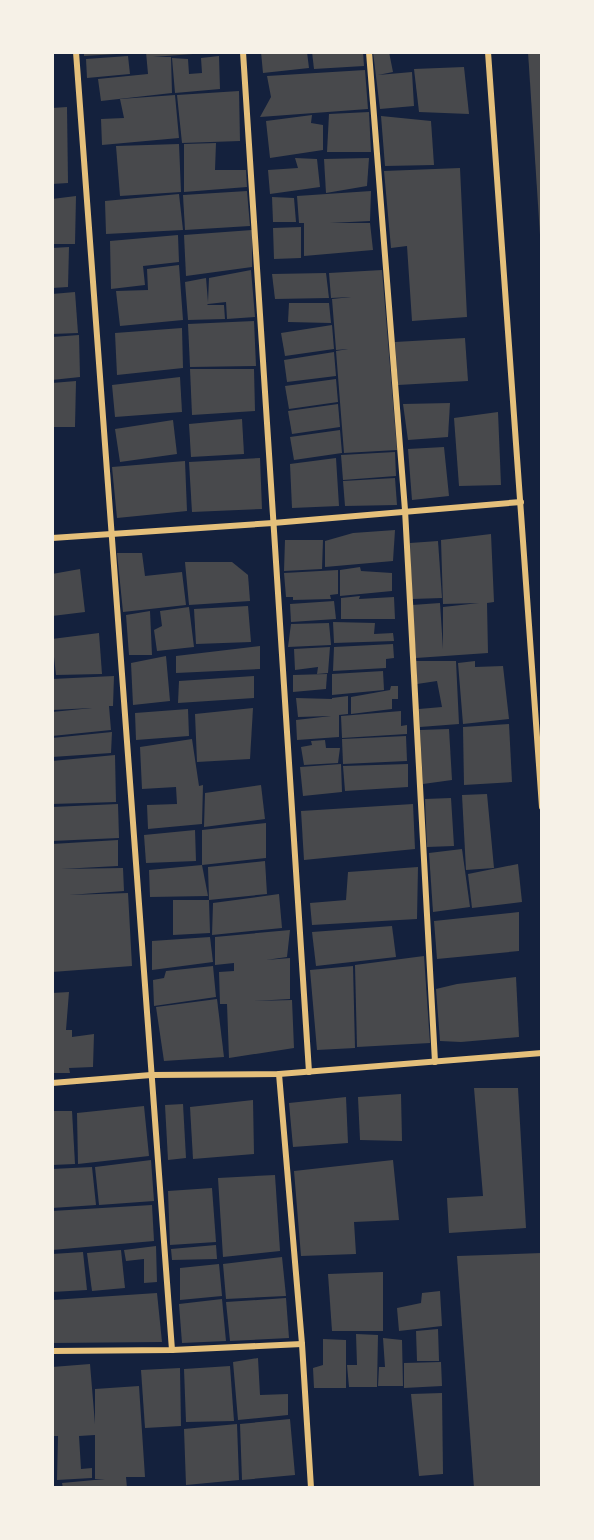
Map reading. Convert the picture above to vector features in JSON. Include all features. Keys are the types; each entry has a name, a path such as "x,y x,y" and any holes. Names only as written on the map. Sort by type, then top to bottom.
{"street":[{"path":"76,52 172,1350"},
{"path":"243,52 309,1071"},
{"path":"369,52 405,510 435,1062"},
{"path":"488,52 542,807"},
{"path":"52,538 273,523 405,510 521,502"},
{"path":"52,1083 151,1075 279,1074 542,1053"},
{"path":"279,1074 302,1344 311,1488"},
{"path":"52,1351 172,1350 302,1344"}],"building":[{"path":"84,52 117,52 117,54 84,56"},
{"path":"146,52 193,52 193,54 153,57 171,57 172,93 101,101 98,79 148,74"},
{"path":"261,52 307,52 309,68 263,73"},
{"path":"312,52 363,52 364,66 314,69"},
{"path":"373,52 389,52 393,72 378,75 412,72 414,106 380,109"},
{"path":"528,52 542,52 542,235 540,235"},
{"path":"128,56 130,74 87,78 86,59"},
{"path":"219,56 220,89 175,93 172,58 188,59 189,74 202,73 201,58"},
{"path":"464,67 469,114 419,112 414,69"},
{"path":"365,70 368,109 260,117 271,97 267,76"},
{"path":"239,91 240,141 182,143 177,95"},
{"path":"175,95 179,138 102,145 101,119 124,118 120,99"},
{"path":"67,107 68,183 52,184 52,108"},
{"path":"369,112 371,152 327,152 329,114"},
{"path":"312,115 311,123 323,125 323,150 270,158 266,121"},
{"path":"381,116 431,121 434,165 385,166"},
{"path":"216,143 215,170 246,170 247,187 184,192 184,144"},
{"path":"179,144 181,192 120,196 116,146"},
{"path":"295,158 317,159 320,187 270,194 268,170 298,168"},
{"path":"369,158 367,186 326,193 324,159"},
{"path":"460,168 467,317 412,321 407,246 391,248 384,171"},
{"path":"247,191 250,226 185,230 183,195"},
{"path":"371,191 370,221 330,223 370,223 373,250 304,256 304,223 299,223 297,196"},
{"path":"179,194 183,230 106,234 105,201"},
{"path":"76,196 75,244 52,244 52,199"},
{"path":"272,197 294,198 296,222 273,222"},
{"path":"301,227 301,258 274,259 273,228"},
{"path":"252,230 252,267 186,276 184,235"},
{"path":"178,235 179,262 143,266 145,285 111,289 110,241"},
{"path":"69,247 68,287 52,288 52,248"},
{"path":"179,265 183,320 120,326 116,291 148,290 147,269"},
{"path":"251,270 255,317 227,319 226,302 207,305 224,305 225,319 188,320 185,282 206,278 208,302 209,278"},
{"path":"382,270 397,450 344,453 336,351 348,349 336,350 332,299 351,297 331,298 329,273"},
{"path":"326,273 329,298 275,299 272,274"},
{"path":"75,292 78,333 52,334 52,294"},
{"path":"289,303 329,303 331,323 288,322"},
{"path":"254,321 256,366 190,367 188,324"},
{"path":"332,325 334,349 285,356 281,333"},
{"path":"182,328 183,368 117,375 115,333"},
{"path":"79,335 80,377 52,380 52,337"},
{"path":"465,338 468,381 398,385 395,342"},
{"path":"334,352 336,376 287,382 284,360"},
{"path":"190,369 254,369 255,411 192,415"},
{"path":"180,377 182,412 115,417 112,385"},
{"path":"336,379 338,402 289,409 285,386"},
{"path":"76,381 75,427 52,427 52,383"},
{"path":"450,403 448,437 408,440 403,404"},
{"path":"338,404 340,427 292,434 288,411"},
{"path":"498,412 501,485 459,486 454,418"},
{"path":"242,419 244,454 191,457 189,424"},
{"path":"173,420 177,454 120,462 115,429"},
{"path":"340,430 342,453 294,460 290,437"},
{"path":"444,447 449,496 412,500 408,449"},
{"path":"395,452 396,476 343,480 341,455"},
{"path":"260,458 262,509 192,512 189,462"},
{"path":"336,458 339,506 292,508 290,464"},
{"path":"185,461 187,511 117,518 112,467"},
{"path":"395,478 397,505 345,506 343,481"},
{"path":"395,530 393,561 325,567 325,541 353,533"},
{"path":"491,534 494,602 487,603 488,653 416,658 412,605 440,603 443,649 443,607 479,603 443,604 441,540"},
{"path":"285,540 323,540 322,569 284,571"},
{"path":"438,541 442,598 412,599 410,543"},
{"path":"117,553 142,553 145,576 182,572 186,605 123,612"},
{"path":"185,562 232,562 248,575 250,601 189,605"},
{"path":"360,567 361,571 392,573 392,591 340,596 340,570"},
{"path":"80,569 85,612 52,616 52,574"},
{"path":"338,570 338,594 330,595 331,599 293,600 293,597 286,597 284,573"},
{"path":"360,596 359,599 394,597 395,619 341,619 341,598"},
{"path":"334,601 336,619 291,622 290,604"},
{"path":"248,606 251,642 196,644 194,609"},
{"path":"189,607 194,647 157,651 154,630 162,626 160,611"},
{"path":"150,611 152,655 129,655 126,615"},
{"path":"333,622 375,623 374,634 393,633 394,641 334,643"},
{"path":"329,623 331,645 288,647 291,624"},
{"path":"99,633 102,674 56,675 52,639"},
{"path":"393,644 394,658 386,659 386,668 333,671 334,647"},
{"path":"260,646 260,669 176,673 176,656"},
{"path":"330,647 328,673 317,674 318,667 295,670 294,649"},
{"path":"166,656 170,701 133,705 131,663"},
{"path":"416,661 456,661 459,724 420,727 419,709 442,707 437,681 417,684"},
{"path":"475,661 475,667 503,666 509,719 463,724 458,663"},
{"path":"383,671 384,690 332,695 332,674"},
{"path":"327,674 326,689 293,692 293,675"},
{"path":"114,676 113,706 109,706 111,730 52,736 52,712 92,708 52,710 52,679"},
{"path":"254,676 254,698 178,703 179,681"},
{"path":"391,686 398,686 398,699 392,699 392,709 351,714 351,697 390,690"},
{"path":"348,696 348,714 339,715 339,737 297,740 296,720 331,716 298,717 296,698 332,699"},
{"path":"253,708 250,759 197,762 195,714"},
{"path":"188,709 189,736 136,740 135,713"},
{"path":"401,711 401,726 407,725 407,734 342,738 341,716"},
{"path":"509,724 512,782 464,785 463,727"},
{"path":"449,729 452,780 423,784 420,730"},
{"path":"112,732 111,753 52,757 52,738"},
{"path":"406,736 407,761 343,764 342,739"},
{"path":"192,739 199,786 203,785 202,824 148,829 147,805 177,804 176,787 142,789 140,747"},
{"path":"325,740 326,748 340,748 338,763 304,765 301,747 312,745 311,741"},
{"path":"115,755 116,802 52,804 52,761"},
{"path":"341,764 342,792 303,796 300,767"},
{"path":"408,764 408,787 345,791 343,766"},
{"path":"261,785 265,819 204,827 205,793"},
{"path":"487,794 494,868 466,870 462,795"},
{"path":"451,798 454,846 427,847 425,799"},
{"path":"118,804 119,838 52,841 52,807"},
{"path":"413,804 415,849 304,860 301,811"},
{"path":"266,823 266,858 202,865 202,830"},
{"path":"195,830 196,861 146,863 144,835"},
{"path":"118,840 118,866 61,869 123,868 124,891 69,895 128,893 132,966 52,972 52,844"},
{"path":"462,849 470,907 433,912 429,853"},
{"path":"265,861 267,894 209,900 208,867"},
{"path":"518,864 522,902 472,908 468,874"},
{"path":"202,865 208,896 150,897 149,870"},
{"path":"418,867 417,919 312,925 310,903 346,900 348,872"},
{"path":"279,894 282,928 212,935 213,903"},
{"path":"173,900 209,900 210,933 173,935"},
{"path":"519,912 519,951 437,959 434,921"},
{"path":"392,926 396,957 316,966 312,932"},
{"path":"290,930 287,957 266,960 290,958 290,999 254,1001 292,1000 294,1048 229,1058 227,1004 220,1004 219,972 234,971 234,963 215,965 215,937"},
{"path":"210,937 213,962 152,970 152,941"},
{"path":"424,956 430,1043 357,1047 355,965"},
{"path":"213,966 216,997 154,1006 153,980 164,978 166,971"},
{"path":"353,966 355,1048 317,1050 310,970"},
{"path":"516,977 519,1037 461,1042 440,1041 436,989 457,984"},
{"path":"69,992 66,1030 72,1030 72,1037 94,1034 93,1067 69,1068 70,1073 52,1073 52,993"},
{"path":"217,999 224,1057 164,1061 156,1007"},
{"path":"474,1088 518,1088 526,1228 449,1233 447,1198 483,1196"},
{"path":"401,1094 402,1141 360,1140 358,1097"},
{"path":"346,1097 348,1143 293,1147 289,1103"},
{"path":"253,1100 254,1154 193,1159 190,1107"},
{"path":"183,1104 186,1158 168,1160 165,1105"},
{"path":"144,1106 149,1156 78,1164 77,1113"},
{"path":"52,1111 72,1111 75,1164 52,1165"},
{"path":"151,1160 154,1201 99,1205 95,1167"},
{"path":"393,1160 399,1220 354,1222 356,1254 301,1256 294,1171"},
{"path":"92,1167 96,1205 52,1208 52,1169"},
{"path":"275,1175 280,1251 223,1257 218,1178"},
{"path":"212,1188 216,1242 170,1245 168,1191"},
{"path":"152,1205 154,1241 52,1250 52,1211"},
{"path":"216,1245 217,1259 172,1260 171,1249"},
{"path":"156,1246 157,1282 144,1283 144,1259 126,1261 124,1250"},
{"path":"121,1250 125,1288 92,1291 87,1253"},
{"path":"83,1252 87,1290 52,1292 52,1254"},
{"path":"542,1253 542,1488 474,1488 457,1256"},
{"path":"282,1257 286,1296 226,1299 223,1264"},
{"path":"219,1264 222,1296 180,1300 180,1268"},
{"path":"383,1272 383,1331 332,1331 328,1274"},
{"path":"440,1291 442,1326 399,1331 397,1308 421,1303 422,1293"},
{"path":"157,1293 162,1342 52,1343 52,1300"},
{"path":"286,1298 289,1338 230,1341 226,1302"},
{"path":"222,1299 226,1341 182,1343 179,1304"},
{"path":"438,1329 439,1361 417,1361 416,1331"},
{"path":"356,1334 378,1335 377,1387 349,1387 347,1365 357,1365"},
{"path":"383,1338 402,1340 403,1386 378,1386 379,1367 385,1367"},
{"path":"323,1339 346,1340 346,1388 314,1388 313,1368 323,1365"},
{"path":"258,1358 260,1395 288,1394 288,1415 238,1420 233,1362"},
{"path":"441,1362 442,1386 404,1388 404,1363"},
{"path":"90,1364 95,1424 95,1389 139,1386 145,1477 126,1477 127,1488 63,1488 62,1483 105,1479 95,1479 95,1435 79,1436 81,1469 92,1468 92,1478 57,1480 58,1436 53,1436 52,1367"},
{"path":"230,1366 234,1421 186,1422 184,1369"},
{"path":"180,1368 181,1426 145,1428 141,1370"},
{"path":"442,1393 443,1474 419,1476 411,1394"},
{"path":"290,1419 295,1475 242,1480 240,1424"},
{"path":"237,1424 239,1480 186,1485 184,1429"}]}
